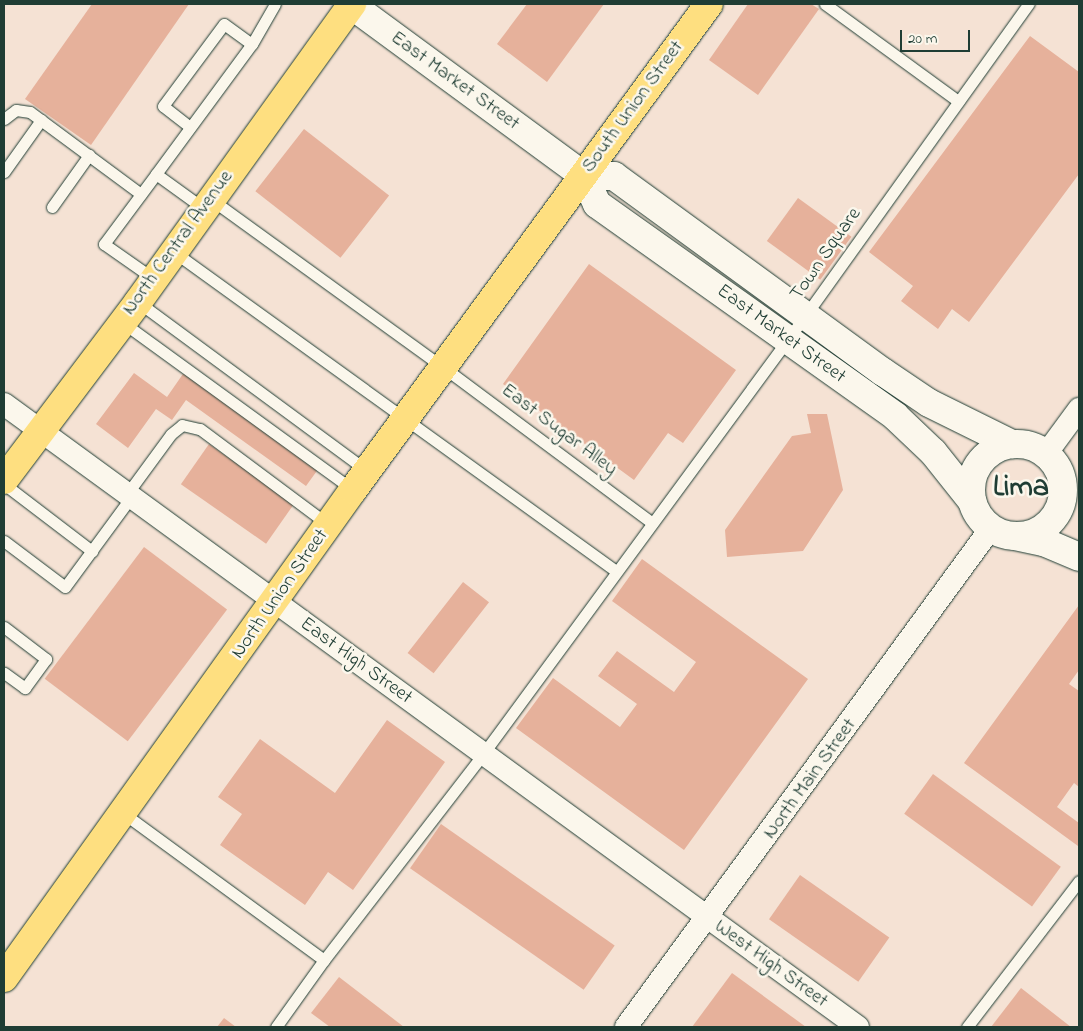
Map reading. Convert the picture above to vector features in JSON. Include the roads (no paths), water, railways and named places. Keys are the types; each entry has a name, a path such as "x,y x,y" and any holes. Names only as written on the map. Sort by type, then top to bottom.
{"main road":[{"name":"North Central Avenue","path":"4,480 154,279 172,250 351,4"},
{"name":"South Union Street","path":"558,211 709,4"},
{"name":"North Union Street","path":"4,978 360,480 558,211"}],"street":[{"name":"East Market Street","path":"351,4 584,176 597,204 788,338 895,416 933,452 972,502"},
{"name":"East Market Street","path":"584,176 614,176 804,316 929,403 1012,444"},
{"name":"East High Street","path":"4,404 707,918"},
{"path":"1002,532 1043,528 1055,517 1062,503 1053,463 1079,409"},
{"path":"1079,498 1053,463 1036,448 1012,444 997,448 984,457 974,470 970,486 972,502 982,521 1002,532 1044,542 1079,557"},
{"name":"North Main Street","path":"626,1027 1002,532"},
{"name":"West High Street","path":"707,918 858,1027"}],"lane":[{"path":"154,279 104,244 252,44 275,4"},
{"path":"825,4 958,101"},
{"name":"Town Square","path":"276,1027 324,960 483,754 804,316 1028,4"},
{"path":"190,126 163,106 224,24 252,44"},
{"path":"4,119 16,110 30,112 141,194"},
{"path":"4,172 41,120"},
{"path":"52,207 89,155"},
{"name":"East Sugar Alley","path":"156,174 206,204 443,367 652,523"},
{"path":"172,250 407,417 616,570"},
{"path":"129,311 360,480"},
{"path":"129,311 360,480"},
{"path":"4,541 65,587 92,551 171,434 182,425 200,429 329,525"},
{"path":"4,484 92,551"},
{"path":"4,627 46,659 25,688 4,673"},
{"path":"123,812 324,960"},
{"path":"967,1027 1079,881"}],"district":[{"name":"Lima","path":"1021,488"}]}
